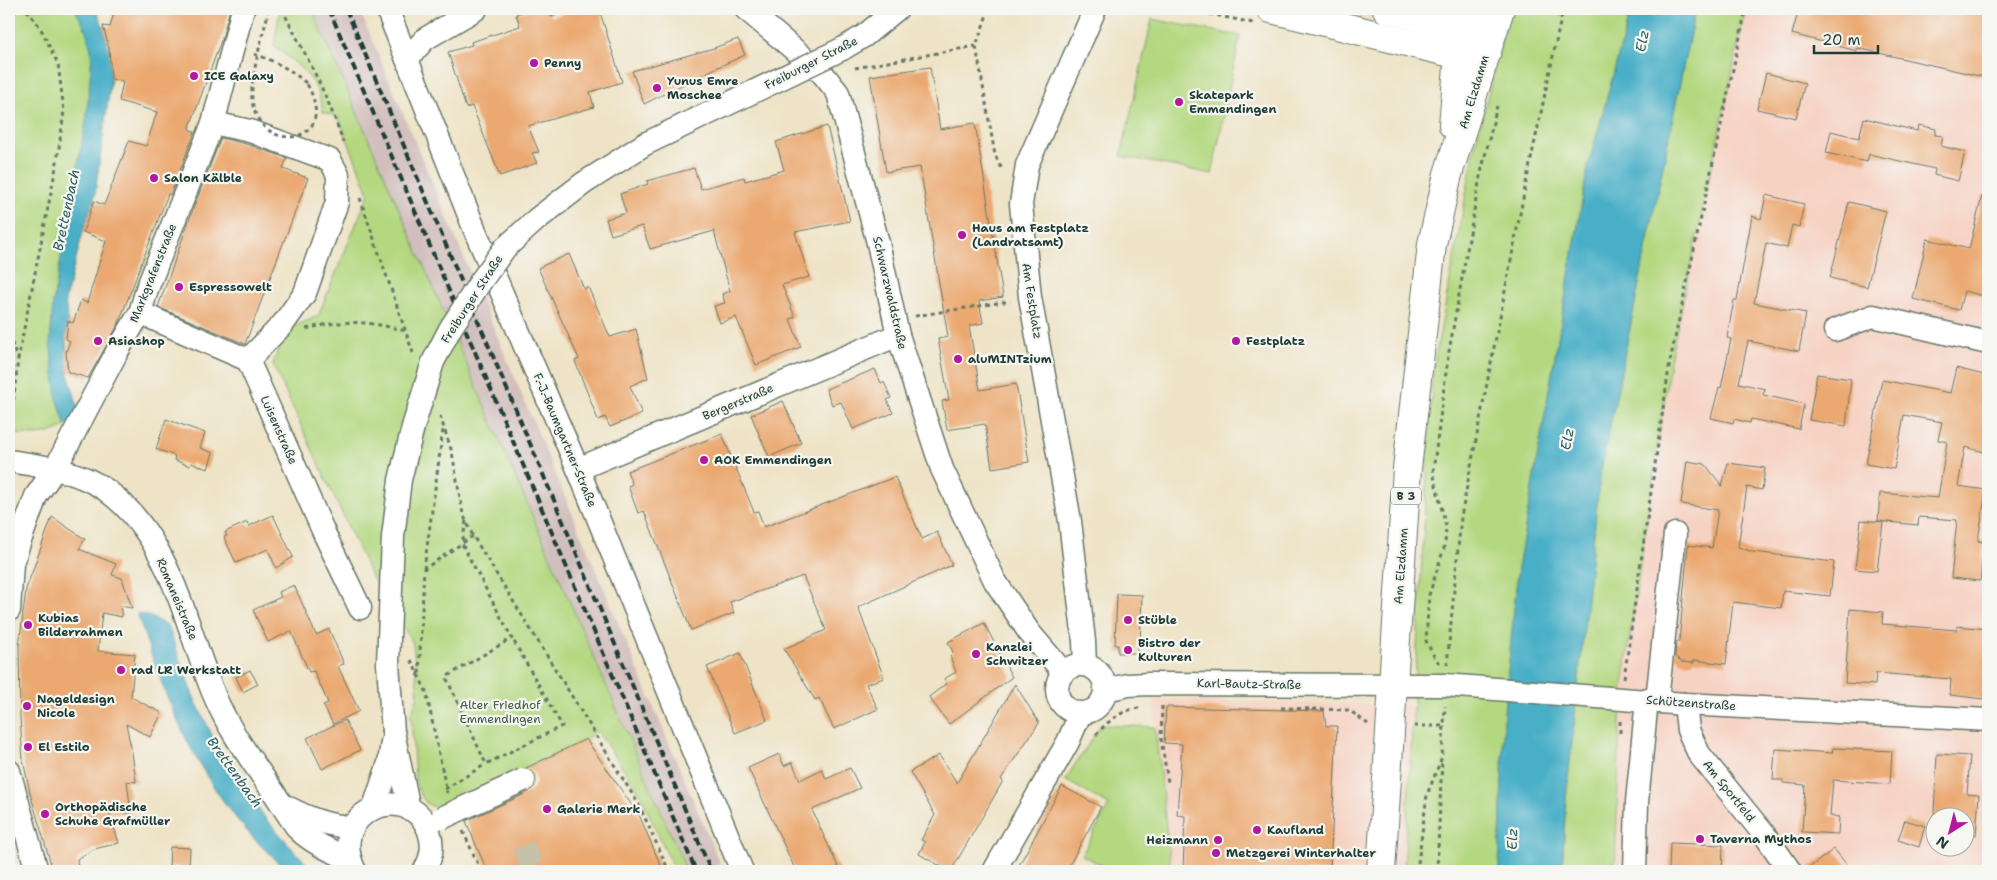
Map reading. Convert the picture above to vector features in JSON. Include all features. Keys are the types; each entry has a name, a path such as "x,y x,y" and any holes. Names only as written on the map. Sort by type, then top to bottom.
{"main road":[{"path":"1271,9 1477,30"},
{"path":"1387,9 1477,30"},
{"path":"1477,30 1487,96"},
{"name":"Am Elzdamm","path":"1380,871 1408,468 1424,308 1432,244 1477,30"},
{"name":"Am Elzdamm","path":"1448,174 1487,96"}],"street":[{"name":"Markgrafenstraße","path":"9,610 11,562 36,496 55,468 140,313 147,289 213,123 243,9"},
{"name":"F.-J.-Baumgartner-Straße","path":"387,9 476,233 578,469 742,871"},
{"path":"407,59 425,39 476,9"},
{"name":"Schwarzwaldstraße","path":"746,9 823,74 838,93 878,243 896,327 942,469 995,581 1029,632 1063,672"},
{"name":"Freiburger Straße","path":"864,36 874,9"},
{"name":"Freiburger Straße","path":"409,809 393,732 388,664 393,537 400,480 413,427 433,362 450,329 505,248 537,219 584,183 645,144 842,49 864,36 898,9"},
{"name":"Am Festplatz","path":"1085,665 1070,521 1030,297 1021,204 1027,165 1095,9"},
{"path":"140,313 248,360 282,324 306,293 337,202 338,175 330,160 250,131 213,123"},
{"path":"1835,330 1874,316 1988,343"},
{"name":"Bergerstraße","path":"578,469 896,327"},
{"name":"Luisenstraße","path":"248,360 325,535 360,608"},
{"name":"Romaneistraße","path":"9,461 55,468 82,478 105,489 133,514 150,536 170,578 215,697 233,734 300,830 322,847 352,865"},
{"path":"1634,871 1637,802 1675,534"},
{"path":"1075,665 1085,665 1096,670 1103,678 1106,690 1103,699 1097,707 1089,712 1072,713 1060,702 1056,692 1057,682 1063,672 1075,665"},
{"name":"Karl-Bautz-Straße","path":"1106,690 1149,684 1393,685"},
{"name":"Schützenstraße","path":"1393,685 1446,685 1686,704 1988,720"},
{"name":"Am Sportfeld","path":"1686,704 1688,730 1699,754 1767,838 1790,871"},
{"path":"994,871 1068,742 1080,714"},
{"name":"Freiburger Straße","path":"374,807 389,763 393,732"},
{"path":"9,771 37,871"},
{"path":"352,865 348,842 352,827 362,815 374,807 392,804 409,809 419,816 434,822 530,778"},
{"name":"Romaneistraße","path":"284,806 315,821 335,826 352,827"},
{"path":"424,871 429,863 432,851 431,838 434,822"}],"path":[{"path":"9,444 18,359 57,162 64,112 58,64 40,27 26,9"},
{"path":"233,48 273,60 292,71 307,84 315,102 316,112 314,122 308,131 288,138 276,135 258,121 253,105 252,85 270,9"},
{"path":"989,9 976,46 995,155 1004,172"},
{"path":"1549,9 1561,18"},
{"path":"1487,96 1480,178 1448,357 1434,472 1446,527 1445,545 1429,595 1426,640 1436,660 1447,668 1461,517 1526,183 1563,9"},
{"path":"1621,698 1670,361 1746,9"},
{"path":"823,74 976,46"},
{"path":"896,327 1030,297"},
{"path":"305,329 331,322 375,323 406,331"},
{"path":"9,335 18,359"},
{"path":"439,413 452,452 463,514 473,536 639,805 669,871"},
{"path":"419,674 424,569 444,427"},
{"path":"445,789 486,764 562,726 462,544 466,521"},
{"path":"424,569 473,536"},
{"path":"486,764 446,677 512,638"},
{"path":"413,663 426,690 445,789 449,797"},
{"path":"1162,706 1160,739 1168,782"},
{"path":"1154,707 1172,706"},
{"path":"1068,742 1087,746 1106,723 1128,710 1145,708"},
{"path":"1280,708 1349,710 1367,724 1444,726 1438,871"},
{"path":"1417,871 1427,795 1442,757"},
{"path":"463,830 481,871"}],"shaded area":[{"path":"312,9 359,9 723,871 688,871"},
{"path":"1746,9 1988,9 1988,871 1615,871 1621,698 1670,361"},
{"path":"1154,700 1413,706 1404,871 1171,871"}],"green space":[{"path":"9,9 75,9 86,30 92,54 87,116 53,302 57,398 66,426 38,435 9,433"},
{"name":"Alter Friedhof Emmendingen","path":"280,9 312,9 687,871 675,871 637,788 597,731 586,739 457,801 437,808 427,804 420,794 415,780 411,714 418,696 413,643 370,574 273,365 284,331 318,316 369,193 338,117 323,112 312,81 306,73 274,46"},
{"path":"1510,9 1631,9 1588,167 1518,568 1504,713 1499,871 1404,871 1433,370 1476,141"},
{"path":"1695,9 1746,9 1670,361 1621,698 1615,871 1562,871 1566,799 1600,475"},
{"name":"Skatepark Emmendingen","path":"1152,19 1240,36 1212,174 1121,156"},
{"path":"1101,725 1155,727 1171,871 1114,871 1082,855 1109,805 1065,780"}],"water":[{"path":"75,9 96,9 109,48 111,79 94,201 83,232 65,300 68,321 66,339 68,372 80,415 66,426 57,398 50,343 53,302 87,116 92,54 86,30"},
{"name":"Elz","path":"1631,9 1695,9 1600,475 1566,799 1562,871 1499,871 1504,713 1518,568 1588,167"},
{"path":"137,613 151,617 168,626 192,693 219,750 266,819 313,871 288,871 247,831 227,806 194,755 181,728 168,700"}],"building":[{"path":"115,9 230,9 222,38 189,129 195,132 170,195 168,194 118,325 88,378 68,372 66,352 70,341 66,339 68,321 73,323 81,300 87,303 106,241 83,232 94,201 104,205 129,141 146,146 157,112 119,101 123,82 111,79 109,48 103,26 110,27"},
{"name":"Penny","path":"532,9 548,9 551,17 579,9 599,9 622,82 590,92 594,107 528,126 539,152 532,153 537,163 500,176 472,106 466,108 448,52 472,45 471,42 520,26 516,14"},
{"path":"1799,9 1988,9 1988,78 1857,48 1857,51 1792,34"},
{"name":"Yunus Emre Moschee","path":"738,39 745,55 644,104 632,71 714,48"},
{"name":"Haus am Festplatz (Landratsamt)","path":"930,67 940,129 975,123 1003,297 979,301 983,323 969,326 980,390 1016,384 1029,462 992,468 985,424 947,430 942,401 949,400 938,339 948,337 920,167 886,172 870,76"},
{"path":"1766,73 1805,83 1796,118 1757,109"},
{"path":"1864,118 1917,131 1919,125 1936,129 1935,135 1943,136 1941,146 1965,152 1958,181 1934,175 1935,169 1869,154 1867,162 1826,153 1831,131 1859,138"},
{"path":"827,126 850,221 795,232 809,277 782,285 795,317 790,319 801,347 756,365 736,317 720,323 714,306 725,303 722,294 730,291 714,231 650,249 642,226 611,235 606,219 626,213 620,194 648,184 647,181 694,168 701,189 744,177 745,181 784,170 776,142"},
{"path":"221,138 246,144 287,158 283,169 308,178 245,344 158,307"},
{"path":"1766,195 1804,204 1799,227 1792,225 1787,248 1766,243 1754,303 1806,313 1799,351 1748,341 1739,383 1765,389 1763,395 1804,404 1799,429 1751,419 1750,423 1734,419 1733,423 1711,418 1719,387 1721,388 1731,339 1727,338 1734,300 1737,300 1752,216 1761,219"},
{"path":"1982,196 1988,196 1988,297 1964,291 1959,310 1913,299 1927,239 1969,249"},
{"path":"1849,202 1886,211 1867,287 1830,278"},
{"path":"569,254 584,289 588,287 610,337 636,329 648,378 630,386 642,414 610,427 605,417 598,420 575,361 579,359 538,268"},
{"path":"1956,368 1988,376 1988,453 1965,447 1958,486 1986,490 1978,541 1984,542 1980,581 1951,578 1957,520 1919,517 1918,525 1878,521 1880,493 1938,498 1947,442 1938,440 1942,422 1904,415 1894,469 1866,464 1882,380 1950,393"},
{"path":"875,369 881,383 884,382 891,398 887,400 893,413 853,429 841,402 832,405 826,389"},
{"path":"1817,374 1851,379 1846,426 1809,420"},
{"path":"783,401 801,443 769,457 751,415"},
{"path":"166,419 205,433 200,448 213,453 208,469 191,463 190,466 174,460 175,456 156,449"},
{"path":"722,434 754,512 758,511 764,527 895,477 922,539 937,532 952,565 858,607 884,678 866,684 878,709 834,729 819,698 815,700 784,649 826,630 803,576 730,602 734,613 691,630 644,511 638,513 628,486 632,484 627,471"},
{"path":"1687,461 1705,464 1722,486 1728,463 1765,468 1762,490 1747,487 1738,547 1753,552 1834,562 1830,596 1783,591 1781,608 1733,602 1726,664 1694,660 1694,663 1681,662 1675,656 1676,642 1679,642 1688,545 1712,548 1718,510 1681,504"},
{"path":"273,515 293,557 276,568 268,549 236,563 224,537 227,536 225,532 247,522 249,526"},
{"path":"52,517 85,539 79,549 116,564 112,575 122,578 132,608 120,606 122,617 102,613 98,651 135,654 131,697 162,713 150,737 126,724 136,782 127,781 131,813 109,812 119,843 94,849 77,859 78,871 53,871 30,793 23,760 20,718 19,646 26,589"},
{"path":"1861,520 1883,522 1877,571 1855,569"},
{"path":"294,585 316,635 329,629 344,664 338,666 359,711 333,724 323,705 328,703 314,671 309,672 291,631 268,642 253,610 281,597 279,592"},
{"name":"Stüble","path":"1117,594 1142,595 1140,646 1137,646 1137,653 1118,653 1118,645 1115,645"},
{"path":"1850,609 1883,612 1882,624 1957,630 1957,626 1988,629 1988,693 1985,693 1984,699 1950,695 1951,679 1876,673 1875,685 1845,683"},
{"path":"984,623 1012,677 949,724 929,697 947,683 944,679 956,672 950,656 953,652 948,642"},
{"path":"740,653 767,720 735,733 707,667"},
{"path":"250,670 258,684 243,692 236,677"},
{"path":"1015,684 1039,723 1001,779 1003,781 951,871 949,871 919,854 925,842 921,840 935,815 910,772 939,755 957,783"},
{"path":"1166,707 1324,711 1326,726 1337,726 1330,871 1183,871 1185,816 1177,815 1182,744 1164,743"},
{"path":"345,720 360,750 322,769 307,738"},
{"name":"Galerie Merk","path":"586,739 640,817 663,871 487,871 466,821 529,792 534,787 536,781 535,774 526,768"},
{"path":"1833,748 1892,751 1890,784 1833,780 1830,816 1839,817 1838,834 1802,832 1805,785 1783,783 1783,780 1773,780 1775,749 1832,753"},
{"path":"779,754 784,766 792,762 800,780 822,769 826,779 850,768 860,788 812,810 840,871 796,871 748,768"},
{"path":"1937,754 1970,756 1967,794 1979,795 1976,835 1974,835 1974,808 1934,808"},
{"path":"1062,786 1101,807 1066,871 1016,871"},
{"path":"1905,820 1924,826 1919,847 1898,840"},
{"path":"1670,843 1723,845 1722,871 1669,871"},
{"path":"170,847 190,848 189,868 169,866"},
{"path":"1834,849 1852,871 1805,871"}],"tunnel":[{"path":"523,846 534,871"}],"railway":[{"path":"329,9 696,871"},
{"path":"346,9 711,871"}],"place":[{"name":"Penny","path":"534,63"},
{"name":"ICE Galaxy","path":"194,76"},
{"name":"Yunus Emre Moschee","path":"657,88"},
{"name":"Skatepark Emmendingen","path":"1179,102"},
{"name":"Salon Kälble","path":"154,178"},
{"name":"Haus am Festplatz (Landratsamt)","path":"962,235"},
{"name":"Espressowelt","path":"179,287"},
{"name":"Asiashop","path":"98,341"},
{"name":"Festplatz","path":"1236,341"},
{"name":"aluMINTzium","path":"958,359"},
{"name":"AOK Emmendingen","path":"704,460"},
{"name":"Stüble","path":"1128,620"},
{"name":"Kubias Bilderrahmen","path":"28,625"},
{"name":"Bistro der Kulturen","path":"1128,650"},
{"name":"Kanzlei Schwitzer","path":"976,654"},
{"name":"rad LR Werkstatt","path":"121,670"},
{"name":"Nageldesign Nicole","path":"27,706"},
{"name":"El Estilo","path":"28,747"},
{"name":"Galerie Merk","path":"547,809"},
{"name":"Orthopädische Schuhe Grafmüller","path":"45,814"},
{"name":"Kaufland","path":"1257,830"},
{"name":"Taverna Mythos","path":"1700,839"},
{"name":"Heizmann","path":"1218,840"},
{"name":"Metzgerei Winterhalter","path":"1216,853"}],"water label":[{"name":"Brettenbach","path":"66,210"},
{"name":"Brettenbach","path":"235,772"}]}
